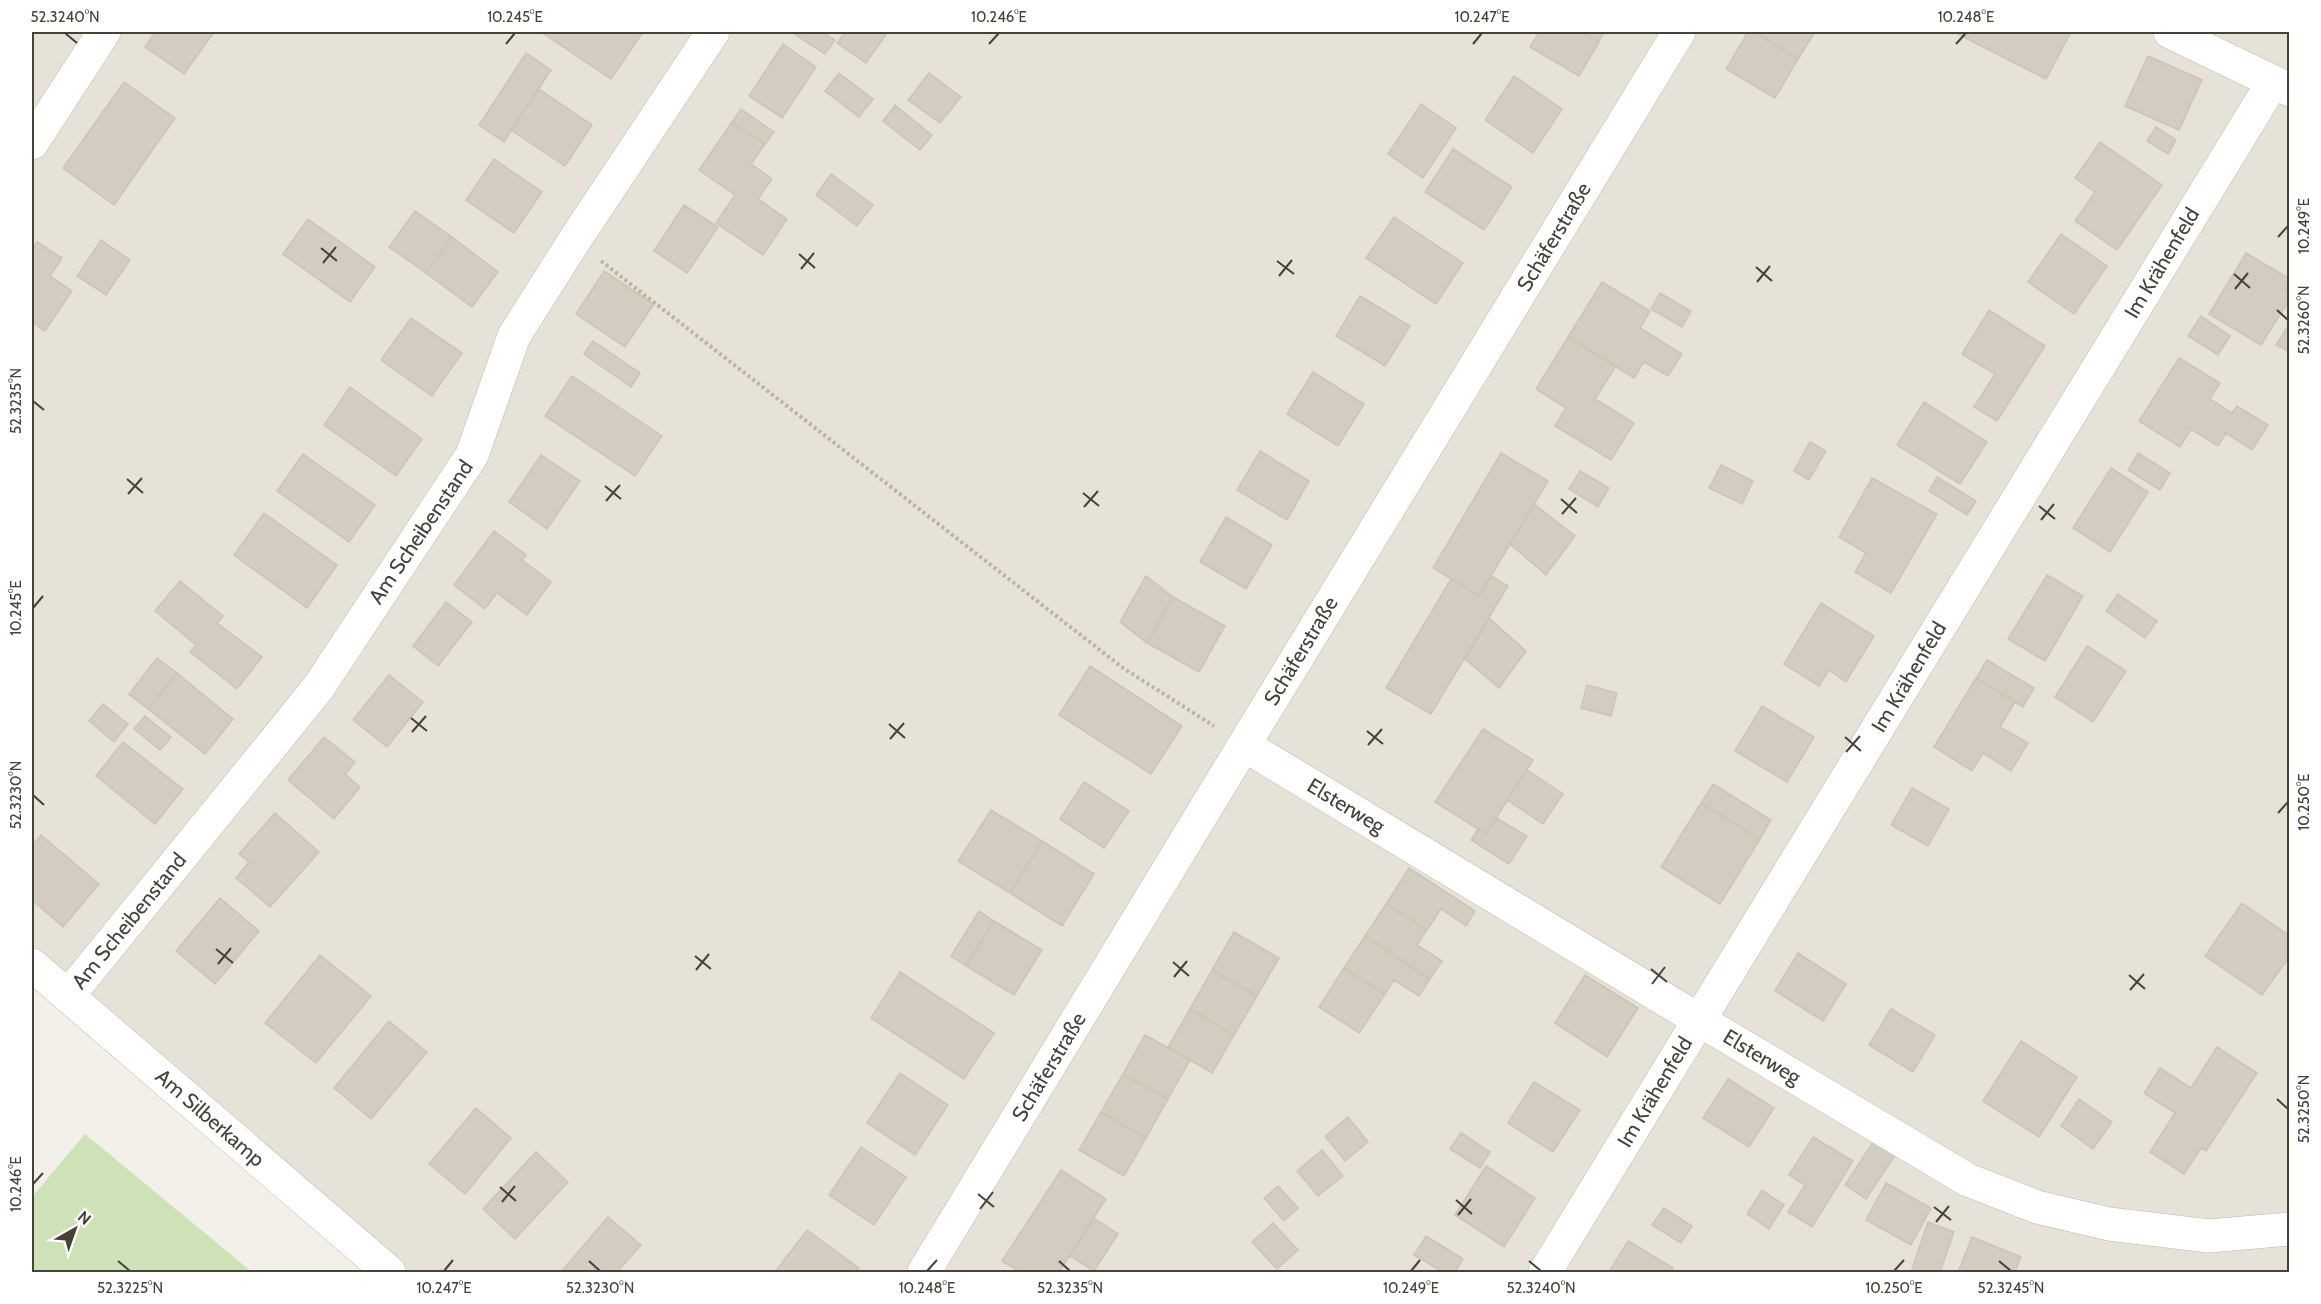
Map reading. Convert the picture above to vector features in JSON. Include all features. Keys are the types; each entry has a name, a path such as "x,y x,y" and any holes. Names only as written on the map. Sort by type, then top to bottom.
{"street":[{"path":"32,143 104,32"},
{"name":"Am Scheibenstand","path":"68,996 324,678 472,455 514,336 574,241 713,32"},
{"name":"Schäferstraße","path":"924,1272 1680,32"},
{"path":"2170,32 2281,86"},
{"name":"Im Krähenfeld","path":"1545,1272 1699,1020 2281,86"},
{"name":"Elsterweg","path":"1244,745 1968,1180 2037,1207 2109,1224 2209,1236 2289,1229"},
{"name":"Am Silberkamp","path":"32,964 389,1272"}],"path":[{"path":"574,241 1123,668 1244,745"}],"shaded area":[{"path":"32,32 2289,32 2289,1272 388,1272 32,969"}],"green space":[{"path":"85,1134 252,1272 32,1272 32,1197"}],"building":[{"path":"155,32 214,32 184,74 145,47"},
{"path":"541,32 643,32 611,79"},
{"path":"791,32 822,32 835,40 825,54"},
{"path":"845,32 888,32 866,63 837,43"},
{"path":"1539,32 1581,32 1599,42 1579,76 1530,47"},
{"path":"1583,32 1605,32 1598,42"},
{"path":"1748,32 1754,32 1798,59 1775,98 1726,69"},
{"path":"1754,32 1815,32 1798,59"},
{"path":"1954,32 2071,32 2046,79"},
{"path":"783,44 816,67 782,118 749,96"},
{"path":"526,53 551,70 504,142 479,125"},
{"path":"2148,56 2202,80 2179,130 2125,106"},
{"path":"839,73 873,99 859,117 825,91"},
{"path":"929,73 961,97 940,123 908,100"},
{"path":"1514,76 1562,109 1533,153 1485,120"},
{"path":"124,82 175,118 114,205 63,168"},
{"path":"539,89 592,125 565,166 511,130"},
{"path":"1421,104 1456,128 1423,178 1388,154"},
{"path":"895,105 932,135 920,150 883,121"},
{"path":"741,109 774,132 765,144 732,122"},
{"path":"732,122 765,144 751,164 772,179 758,199 787,219 763,255 716,223 735,195 699,170"},
{"path":"2156,127 2176,140 2168,154 2147,141"},
{"path":"2100,142 2162,185 2117,250 2075,221 2095,192 2075,178"},
{"path":"1453,149 1512,187 1484,230 1425,192"},
{"path":"494,159 542,192 514,233 466,200"},
{"path":"831,174 873,205 857,226 816,195"},
{"path":"684,205 718,227 687,273 654,251"},
{"path":"415,211 452,237 426,273 389,247"},
{"path":"1394,217 1463,263 1436,304 1366,258"},
{"path":"308,219 375,267 350,302 283,254"},
{"path":"2061,234 2107,266 2074,314 2028,282"},
{"path":"452,237 498,272 472,307 426,273"},
{"path":"101,240 130,260 106,295 77,276"},
{"path":"37,242 62,258 50,276 72,291 45,331 32,322 32,250"},
{"path":"2246,253 2290,279 2285,288 2290,291 2290,299 2261,345 2209,314"},
{"path":"604,271 654,304 625,347 576,314"},
{"path":"1602,282 1650,311 1640,328 1682,354 1668,376 1644,362 1634,378 1568,337"},
{"path":"1660,293 1691,311 1682,327 1651,309"},
{"path":"1360,296 1410,326 1385,366 1336,336"},
{"path":"1989,310 2045,346 1997,421 1974,407 1995,374 1962,354"},
{"path":"2201,316 2230,336 2218,355 2188,336"},
{"path":"411,318 462,353 432,396 381,360"},
{"path":"2290,323 2290,352 2276,345"},
{"path":"1568,337 1616,366 1595,399 1634,423 1611,460 1555,426 1566,408 1536,389"},
{"path":"593,341 640,373 631,387 584,354"},
{"path":"2179,358 2220,383 2210,399 2232,413 2237,406 2268,425 2252,450 2226,433 2218,446 2191,429 2180,447 2139,421"},
{"path":"1313,372 1364,404 1338,446 1287,414"},
{"path":"572,376 662,436 635,476 545,416"},
{"path":"350,387 422,439 396,476 324,425"},
{"path":"1924,402 1987,442 1960,484 1897,445"},
{"path":"1810,442 1826,451 1809,480 1794,471"},
{"path":"1260,451 1309,481 1287,520 1237,490"},
{"path":"1501,453 1548,481 1479,596 1433,568"},
{"path":"2138,453 2170,473 2160,490 2128,470"},
{"path":"303,454 375,505 349,542 277,491"},
{"path":"541,455 580,481 547,529 509,502"},
{"path":"1721,465 1753,481 1742,504 1709,488"},
{"path":"2111,468 2148,492 2110,552 2073,528"},
{"path":"1580,471 1609,488 1598,507 1569,489"},
{"path":"1937,477 1976,501 1967,515 1929,491"},
{"path":"1872,478 1937,514 1891,593 1855,572 1866,553 1839,537"},
{"path":"1534,504 1575,536 1546,575 1510,544"},
{"path":"264,513 337,565 307,608 234,555"},
{"path":"1226,517 1272,545 1246,589 1200,562"},
{"path":"494,531 526,555 522,560 551,582 527,615 497,593 485,609 454,585"},
{"path":"2047,575 2083,596 2045,661 2008,639"},
{"path":"1146,576 1173,597 1147,643 1120,622"},
{"path":"1491,576 1508,586 1431,714 1386,688 1451,579 1479,596"},
{"path":"180,581 223,616 217,623 262,657 237,689 190,652 196,645 155,611"},
{"path":"2118,594 2157,621 2145,638 2106,611"},
{"path":"1173,597 1225,626 1199,672 1147,643"},
{"path":"446,602 472,622 438,666 413,646"},
{"path":"1821,603 1874,636 1846,682 1829,670 1819,686 1784,664"},
{"path":"1489,618 1526,651 1499,688 1465,659"},
{"path":"2087,646 2126,671 2093,722 2055,697"},
{"path":"157,658 177,673 148,709 129,694"},
{"path":"1987,660 2034,688 2023,707 1976,678"},
{"path":"1090,666 1182,726 1151,774 1059,715"},
{"path":"177,673 233,719 205,754 148,709"},
{"path":"389,675 423,702 387,747 353,720"},
{"path":"1976,678 2015,702 2000,727 2028,743 2011,771 1983,753 1972,771 1934,747"},
{"path":"1587,685 1617,693 1611,716 1581,708"},
{"path":"103,704 128,724 114,742 89,721"},
{"path":"1762,706 1814,737 1787,782 1735,751"},
{"path":"145,716 171,737 160,750 134,729"},
{"path":"1483,729 1533,760 1486,834 1435,802"},
{"path":"324,737 355,762 345,774 360,787 334,819 288,780"},
{"path":"123,742 183,789 155,824 96,776"},
{"path":"1527,770 1563,794 1543,824 1507,800"},
{"path":"1084,782 1129,811 1104,848 1060,819"},
{"path":"1713,784 1771,820 1760,839 1701,803"},
{"path":"1912,788 1949,809 1928,846 1891,825"},
{"path":"1701,803 1760,839 1720,904 1661,867"},
{"path":"991,810 1042,841 1010,893 958,861"},
{"path":"275,813 319,852 270,907 236,878 249,862 239,854"},
{"path":"1496,818 1527,836 1509,864 1471,840 1478,829 1486,834"},
{"path":"41,835 99,884 63,927 32,900 32,846"},
{"path":"1042,841 1094,874 1062,926 1010,893"},
{"path":"1409,868 1475,911 1466,926 1441,909 1427,930 1386,904"},
{"path":"220,898 259,931 215,984 176,951"},
{"path":"2242,903 2290,936 2290,956 2262,995 2205,956"},
{"path":"1386,904 1427,930 1417,945 1442,961 1430,979 1365,936"},
{"path":"979,911 994,921 966,966 951,956"},
{"path":"994,921 1042,950 1014,995 966,966"},
{"path":"1234,932 1279,958 1257,996 1212,970"},
{"path":"1365,936 1430,979 1419,996 1394,980 1385,994 1344,968"},
{"path":"1798,953 1846,984 1823,1021 1775,991"},
{"path":"320,955 371,996 316,1063 265,1023"},
{"path":"1344,968 1385,994 1359,1033 1319,1007"},
{"path":"1212,970 1257,996 1234,1035 1190,1009"},
{"path":"900,972 994,1033 964,1079 871,1018"},
{"path":"1585,975 1638,1008 1607,1057 1555,1023"},
{"path":"1190,1009 1234,1035 1212,1073 1168,1047"},
{"path":"1891,1009 1935,1035 1913,1072 1869,1045"},
{"path":"389,1021 427,1052 371,1119 334,1088"},
{"path":"1145,1035 1190,1060 1168,1099 1123,1074"},
{"path":"2021,1041 2077,1077 2039,1137 1983,1101"},
{"path":"2217,1047 2257,1073 2206,1151 2201,1148 2184,1174 2150,1152 2175,1113 2144,1093 2160,1068 2191,1088"},
{"path":"900,1073 948,1105 915,1155 867,1123"},
{"path":"1123,1074 1168,1099 1146,1138 1101,1112"},
{"path":"1728,1079 1774,1108 1749,1147 1703,1118"},
{"path":"1534,1082 1580,1110 1553,1152 1508,1123"},
{"path":"2079,1099 2112,1122 2093,1149 2061,1126"},
{"path":"476,1108 511,1138 465,1194 429,1164"},
{"path":"1101,1112 1146,1138 1124,1176 1079,1150"},
{"path":"1348,1117 1368,1142 1345,1161 1325,1136"},
{"path":"1461,1133 1490,1152 1480,1168 1450,1149"},
{"path":"1813,1137 1853,1161 1812,1227 1788,1212 1805,1185 1789,1175"},
{"path":"1875,1139 1896,1154 1866,1199 1845,1185"},
{"path":"861,1147 906,1177 874,1225 829,1195"},
{"path":"1322,1150 1343,1176 1318,1196 1297,1171"},
{"path":"536,1152 568,1182 515,1239 483,1209"},
{"path":"1486,1166 1535,1198 1504,1247 1455,1215"},
{"path":"1061,1170 1106,1199 1059,1272 1020,1272 1002,1261"},
{"path":"1886,1183 1931,1208 1911,1245 1866,1220"},
{"path":"1278,1186 1298,1208 1284,1221 1264,1198"},
{"path":"1762,1190 1784,1205 1769,1229 1747,1214"},
{"path":"1664,1208 1692,1226 1681,1243 1652,1225"},
{"path":"608,1217 641,1245 617,1272 561,1272"},
{"path":"1094,1218 1118,1234 1094,1271 1070,1256"},
{"path":"1928,1222 1954,1232 1940,1272 1911,1272"},
{"path":"1273,1223 1298,1250 1277,1269 1252,1242"},
{"path":"807,1230 859,1268 855,1272 775,1272"},
{"path":"1426,1236 1463,1259 1455,1272 1443,1272 1414,1255"},
{"path":"1972,1237 2021,1257 2015,1272 1958,1272"},
{"path":"1628,1241 1673,1268 1670,1272 1609,1272"}]}
